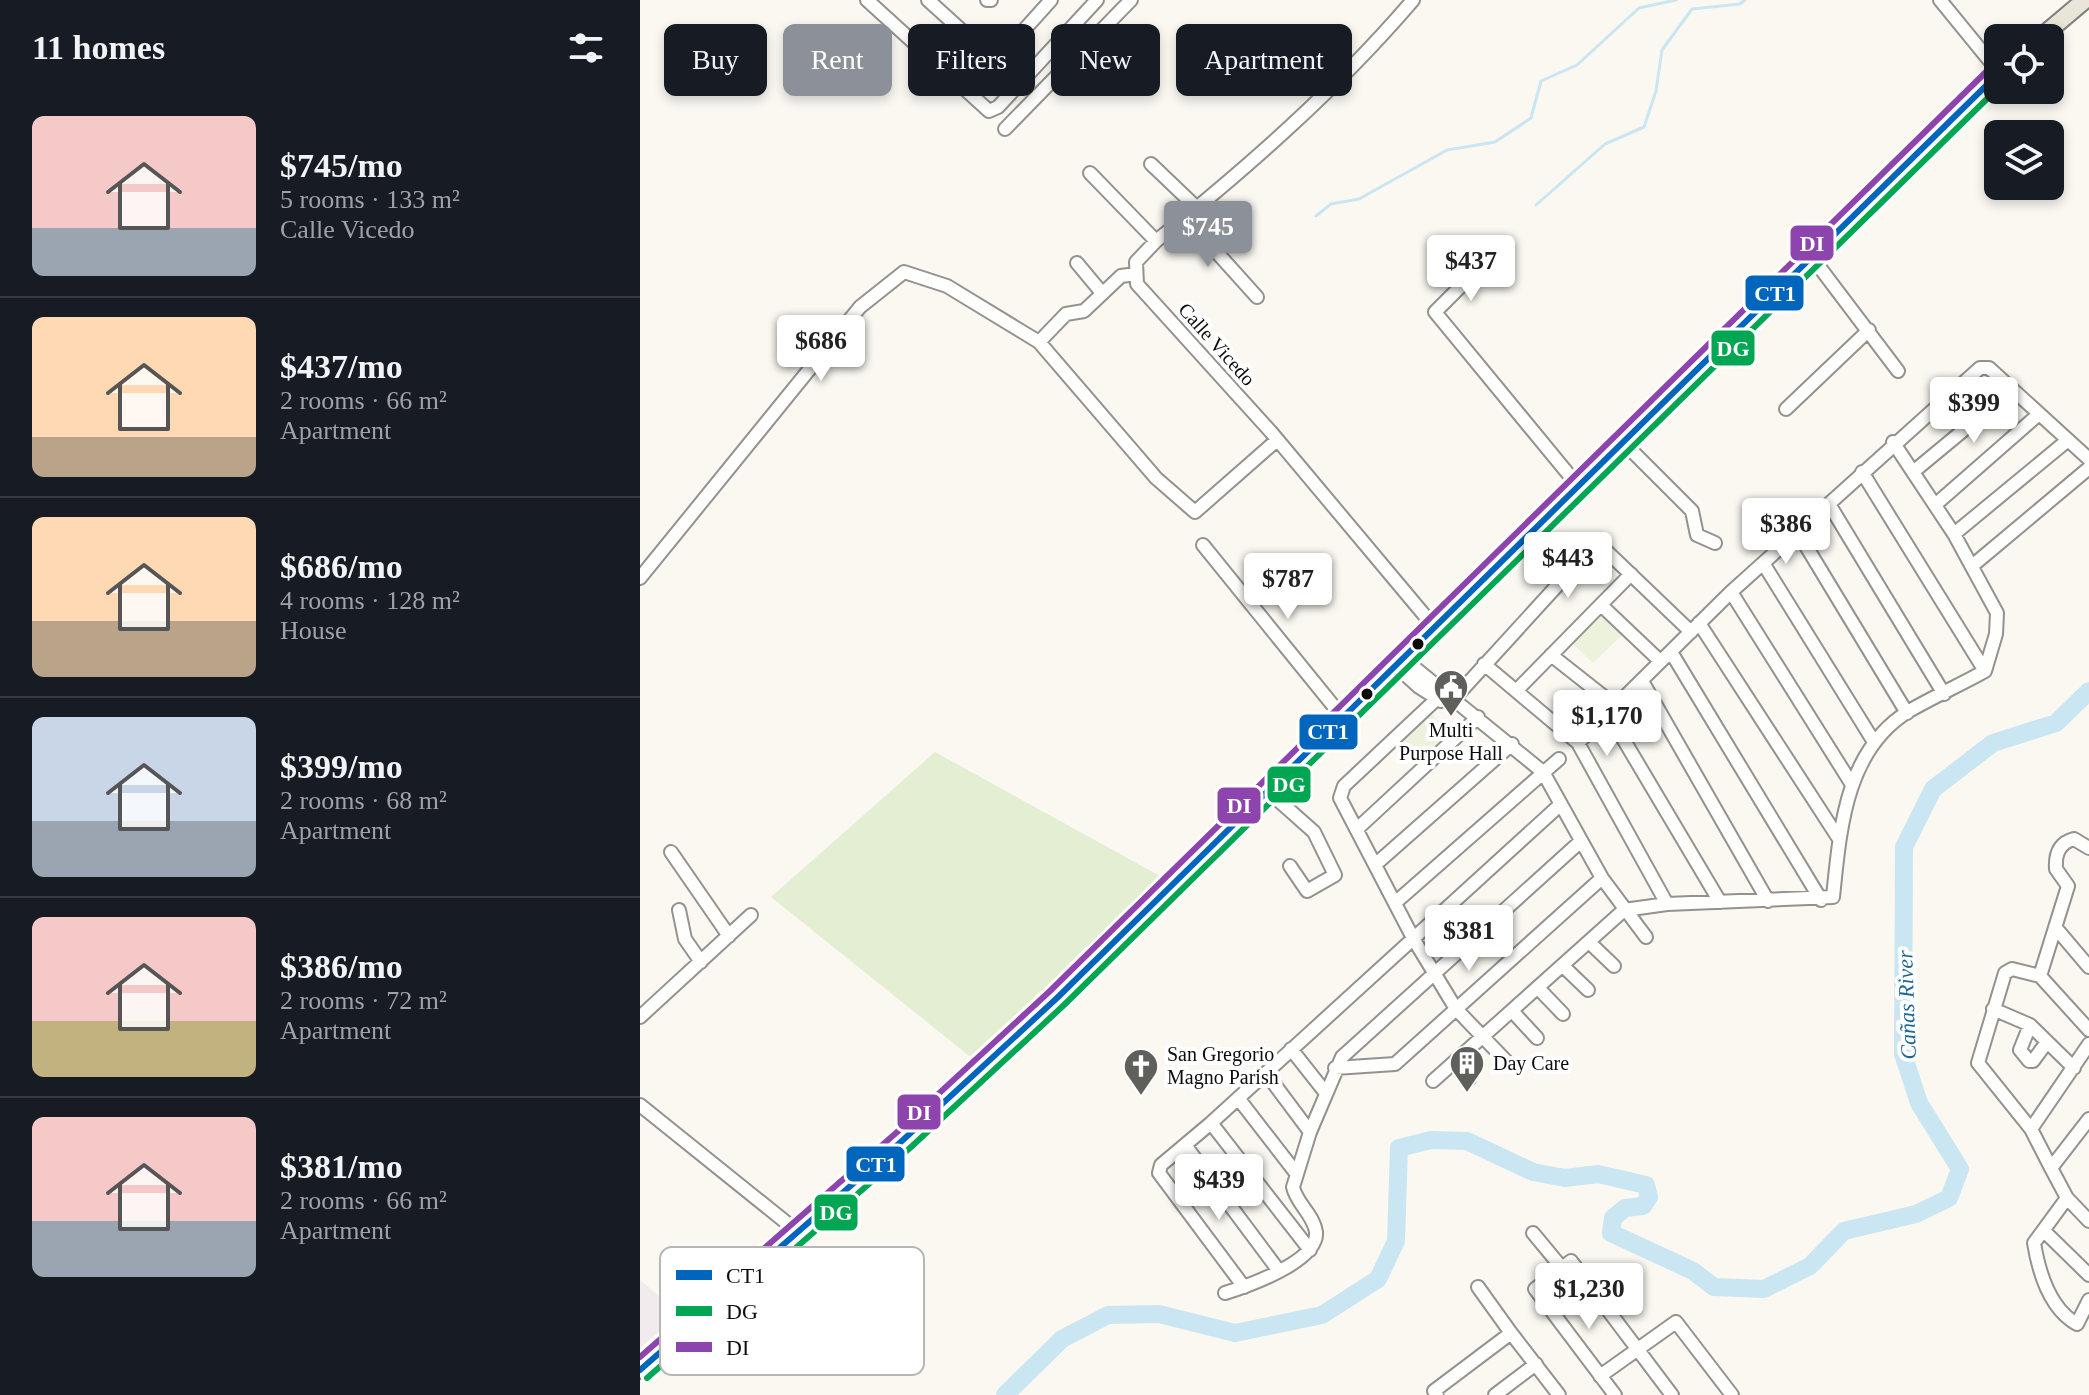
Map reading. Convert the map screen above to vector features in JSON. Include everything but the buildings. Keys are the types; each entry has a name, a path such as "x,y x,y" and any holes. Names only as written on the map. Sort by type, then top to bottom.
{"main road":[{"path":"2057,24 2085,0"},
{"path":"781,1247 1057,998 1436,629 1984,86"},
{"path":"640,1370 660,1353"}],"street":[{"path":"867,0 989,111 998,107 1097,0"},
{"path":"928,0 993,59 1000,57 1051,0"},
{"path":"1005,129 1131,0"},
{"path":"1039,342 1066,314 1084,311 1121,276 1136,274 1136,262 1156,241 1326,94 1367,54 1413,0"},
{"path":"1940,0 1984,55"},
{"path":"1151,164 1196,207"},
{"path":"1090,173 1156,241"},
{"path":"1185,217 1257,297"},
{"path":"1811,256 1898,371"},
{"path":"1077,263 1102,293"},
{"path":"1480,267 1435,312 1579,487"},
{"path":"640,578 860,307 904,272 947,286 1039,342 1156,478 1195,512 1277,440"},
{"name":"Calle Vicedo","path":"1136,274 1137,284 1277,440 1436,629"},
{"path":"1786,409 1869,330"},
{"path":"1578,743 1731,592 1893,442 1980,368 1989,368 2089,459"},
{"path":"1913,472 2012,390"},
{"path":"1935,505 2039,414"},
{"path":"1954,534 2068,440"},
{"path":"1433,1081 1624,910 1667,904 1821,900 1833,897 1839,839 1851,783 1874,742 1907,713 1985,671 1996,634 1997,613 1972,566 1893,442"},
{"path":"1624,443 1692,511 1697,535 1715,543"},
{"path":"1972,566 2089,468"},
{"path":"1862,472 1985,671"},
{"path":"1829,504 1944,694"},
{"path":"1797,531 1907,713"},
{"path":"1509,1064 1456,1009 1413,938 1340,798 1344,786 1449,700 1597,542 1695,628 1839,839"},
{"path":"1203,545 1344,719"},
{"path":"1763,563 1874,742"},
{"path":"1516,691 1631,574"},
{"path":"1731,592 1851,783"},
{"path":"1601,605 1666,657 1821,900"},
{"path":"1551,655 1613,711 1720,902"},
{"path":"1401,663 1449,700 1478,717 1543,772 1602,878 1646,937"},
{"path":"1484,664 1578,743 1667,904"},
{"path":"1642,681 1768,901"},
{"path":"1357,829 1478,717"},
{"path":"1376,864 1512,744"},
{"path":"1396,902 1559,759"},
{"path":"1269,792 1314,832 1335,875 1307,891 1290,866"},
{"path":"1244,1287 1159,1173 1161,1165 1561,804"},
{"path":"2040,976 2068,886 2056,869 2059,850 2064,842 2074,839 2089,848"},
{"path":"1225,1293 1279,1271 1310,1250 1316,1233 1293,1190 1310,1132 1342,1057 1581,841"},
{"path":"671,852 729,936"},
{"path":"1335,1068 1395,1064 1602,878"},
{"path":"679,910 685,939 701,962"},
{"path":"640,1017 751,915"},
{"path":"2055,927 2089,967"},
{"path":"1590,943 1614,966"},
{"path":"1563,966 1588,990"},
{"path":"2089,1030 2040,976 2007,970 1978,1063 2031,1129 2067,1198 2089,1221"},
{"path":"1538,988 1563,1014"},
{"path":"1993,1009 2030,1025 2074,1068"},
{"path":"1513,1012 1537,1038"},
{"path":"2030,1025 2020,1050 2029,1061 2033,1061 2047,1042"},
{"path":"2031,1129 2089,1044"},
{"path":"1291,1049 1325,1092"},
{"path":"1454,1062 1469,1079"},
{"path":"1266,1073 1310,1132"},
{"path":"1238,1098 1296,1173"},
{"path":"640,1105 798,1232"},
{"path":"2051,1168 2089,1119"},
{"path":"1211,1123 1310,1250"},
{"path":"1185,1145 1279,1271"},
{"path":"2067,1198 2034,1243 2035,1249 2058,1308 2077,1324 2089,1300"},
{"path":"2044,1231 2089,1275"},
{"path":"1533,1233 1562,1268"},
{"path":"1615,1395 1535,1289 1571,1261 1672,1395"},
{"path":"1478,1287 1559,1395"},
{"path":"1600,1376 1676,1322 1732,1395"},
{"path":"1435,1393 1511,1333"},
{"path":"1495,1395 1536,1364"}],"shaded area":[{"path":"640,1280 660,1297 660,1331 640,1348"}],"green space":[{"path":"1602,613 1623,634 1593,663 1572,643"},
{"path":"1432,714 1451,735 1422,761 1403,740"},
{"path":"935,752 1160,876 973,1059 771,897"}],"waterway":[{"path":"1316,216 1331,204 1359,199 1447,150 1495,142 1531,118 1541,81 1577,65 1639,8 1676,0"},
{"path":"1536,205 1605,144 1644,127 1656,91 1662,50 1692,9 1740,4 1745,0"},
{"name":"Cañas River","path":"1005,1395 1062,1339 1108,1315 1159,1314 1235,1333 1322,1315 1378,1279 1396,1241 1399,1148 1431,1140 1467,1141 1533,1172 1565,1178 1598,1174 1646,1185 1649,1197 1643,1206 1625,1208 1613,1218 1611,1233 1693,1271 1714,1287 1764,1289 1810,1266 1844,1231 1916,1214 1949,1198 1960,1169 1919,1103 1903,1054 1904,847 1933,789 1993,743 2056,723 2089,691"}],"transit line":[{"name":"DI","path":"766,1247 896,1133 1050,991 1984,74"},
{"name":"CT1","path":"781,1247 903,1140 1057,998 1984,88"},
{"name":"DG","path":"797,1247 910,1148 1064,1005 1984,102"},
{"name":"DI","path":"640,1357 660,1340"},
{"name":"CT1","path":"640,1370 660,1353"},
{"name":"DG","path":"647,1378 660,1367"}],"place":[{"name":"Multi Purpose Hall","path":"1451,718"},
{"name":"Day Care","path":"1467,1094"},
{"name":"San Gregorio Magno Parish","path":"1141,1097"}]}
